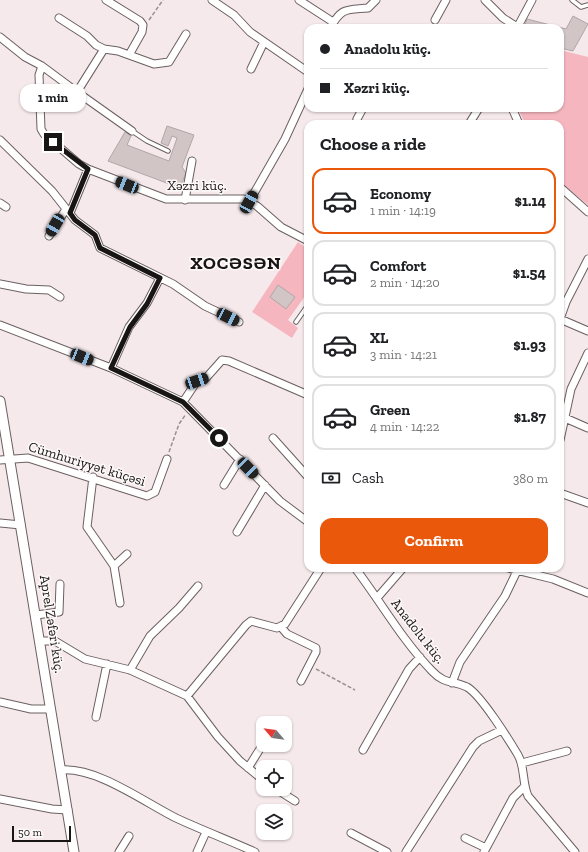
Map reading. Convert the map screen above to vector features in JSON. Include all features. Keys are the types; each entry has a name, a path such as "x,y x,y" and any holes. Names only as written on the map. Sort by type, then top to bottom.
{"street":[{"path":"106,0 140,21 143,25 142,32 129,55"},
{"path":"212,0 234,15 250,32 304,69"},
{"path":"299,0 331,24"},
{"path":"332,24 336,16 346,9 368,8 376,0"},
{"path":"435,20 446,0"},
{"path":"519,24 532,0"},
{"path":"488,1 503,18 512,24"},
{"path":"59,18 86,36 96,45 104,49 118,51 154,64 169,62 186,34"},
{"path":"0,37 26,57 42,66 132,131"},
{"path":"251,69 264,42"},
{"path":"77,92 104,49"},
{"name":"Xəzri küç.","path":"42,66 39,75 41,129 44,134 72,158 88,169 166,199 244,199 257,206 281,226 304,239"},
{"path":"249,202 288,133 304,98"},
{"path":"0,140 52,191 75,220 95,235 100,248 180,288 206,306 238,322"},
{"path":"185,200 192,161"},
{"path":"49,236 68,211 88,169"},
{"path":"564,191 588,212"},
{"path":"564,308 588,259"},
{"path":"111,368 130,327 147,304 160,278"},
{"path":"0,284 26,289 48,290 60,297"},
{"path":"564,321 588,331"},
{"path":"0,324 111,368 183,402 190,407 265,485 285,504 304,519"},
{"path":"564,422 571,389 588,353"},
{"path":"183,402 197,381 206,378 222,360 229,361 304,393"},
{"name":"Aprel Zəfəri küç.","path":"0,401 5,459 21,525 74,852"},
{"path":"565,418 588,428"},
{"path":"273,438 304,473"},
{"name":"Cümhuriyyət küçəsi","path":"5,459 28,458 93,477 147,496 155,492 167,459"},
{"path":"224,485 240,459"},
{"path":"93,477 86,527 114,566 120,603"},
{"path":"237,532 265,485"},
{"path":"564,495 588,503"},
{"path":"0,523 21,525"},
{"path":"114,566 127,554"},
{"path":"187,696 246,625 251,621 257,621 274,628 281,627 289,619 318,572"},
{"name":"Anadolu küç.","path":"358,572 391,620 437,676 452,683 467,687 473,692 502,730 522,763 524,787 535,806 575,852"},
{"path":"377,598 400,572"},
{"path":"452,683 460,662 505,596 517,572"},
{"path":"534,572 588,593"},
{"path":"36,614 59,612 60,584"},
{"path":"130,670 150,636 179,608 198,586"},
{"path":"281,627 287,634 316,648 316,652 301,681"},
{"path":"40,641 55,641 85,659 130,670 187,696 218,737 256,774"},
{"path":"363,750 409,669 420,657"},
{"path":"96,716 107,664"},
{"path":"0,702 31,709 52,709"},
{"path":"406,852 473,747 479,741 502,730"},
{"path":"522,763 567,751"},
{"path":"248,768 258,752"},
{"path":"61,770 80,771 100,777 151,806 206,832 255,852"},
{"path":"465,838 485,850 513,798 524,787"},
{"path":"287,796 295,801"},
{"path":"0,799 52,810 68,810"},
{"path":"197,852 206,832"},
{"path":"352,833 387,852"},
{"path":"119,852 129,836"}],"lane":[{"path":"572,0 581,7 588,5"},
{"path":"132,131 147,141 168,151"},
{"path":"296,322 304,311"}],"path":[{"path":"143,25 151,19 163,0"},
{"path":"167,459 179,424 190,407"},
{"path":"309,665 355,690"}],"shaded area":[{"path":"564,51 588,57 588,205 564,185 564,120 524,120 519,112 564,112"},
{"path":"298,242 304,246 304,298 288,320 298,328 292,338 252,312"}],"building":[{"path":"573,16 588,24 573,51 564,49 564,28 566,29"},
{"path":"527,19 546,24 525,24"},
{"path":"167,126 194,135 182,167 186,173 180,188 108,161 125,132 131,136 127,145 169,161 177,138 172,136 168,146 161,143"},
{"path":"278,285 295,297 286,309 270,297"}],"district":[{"name":"XOCƏSƏN","path":"236,263"}],"route":[{"path":"53,142 78,164 88,169 70,213 75,220 95,235 97,244 100,248 147,270 160,278 147,304 134,319 111,368 183,402 199,416 219,438"}]}
